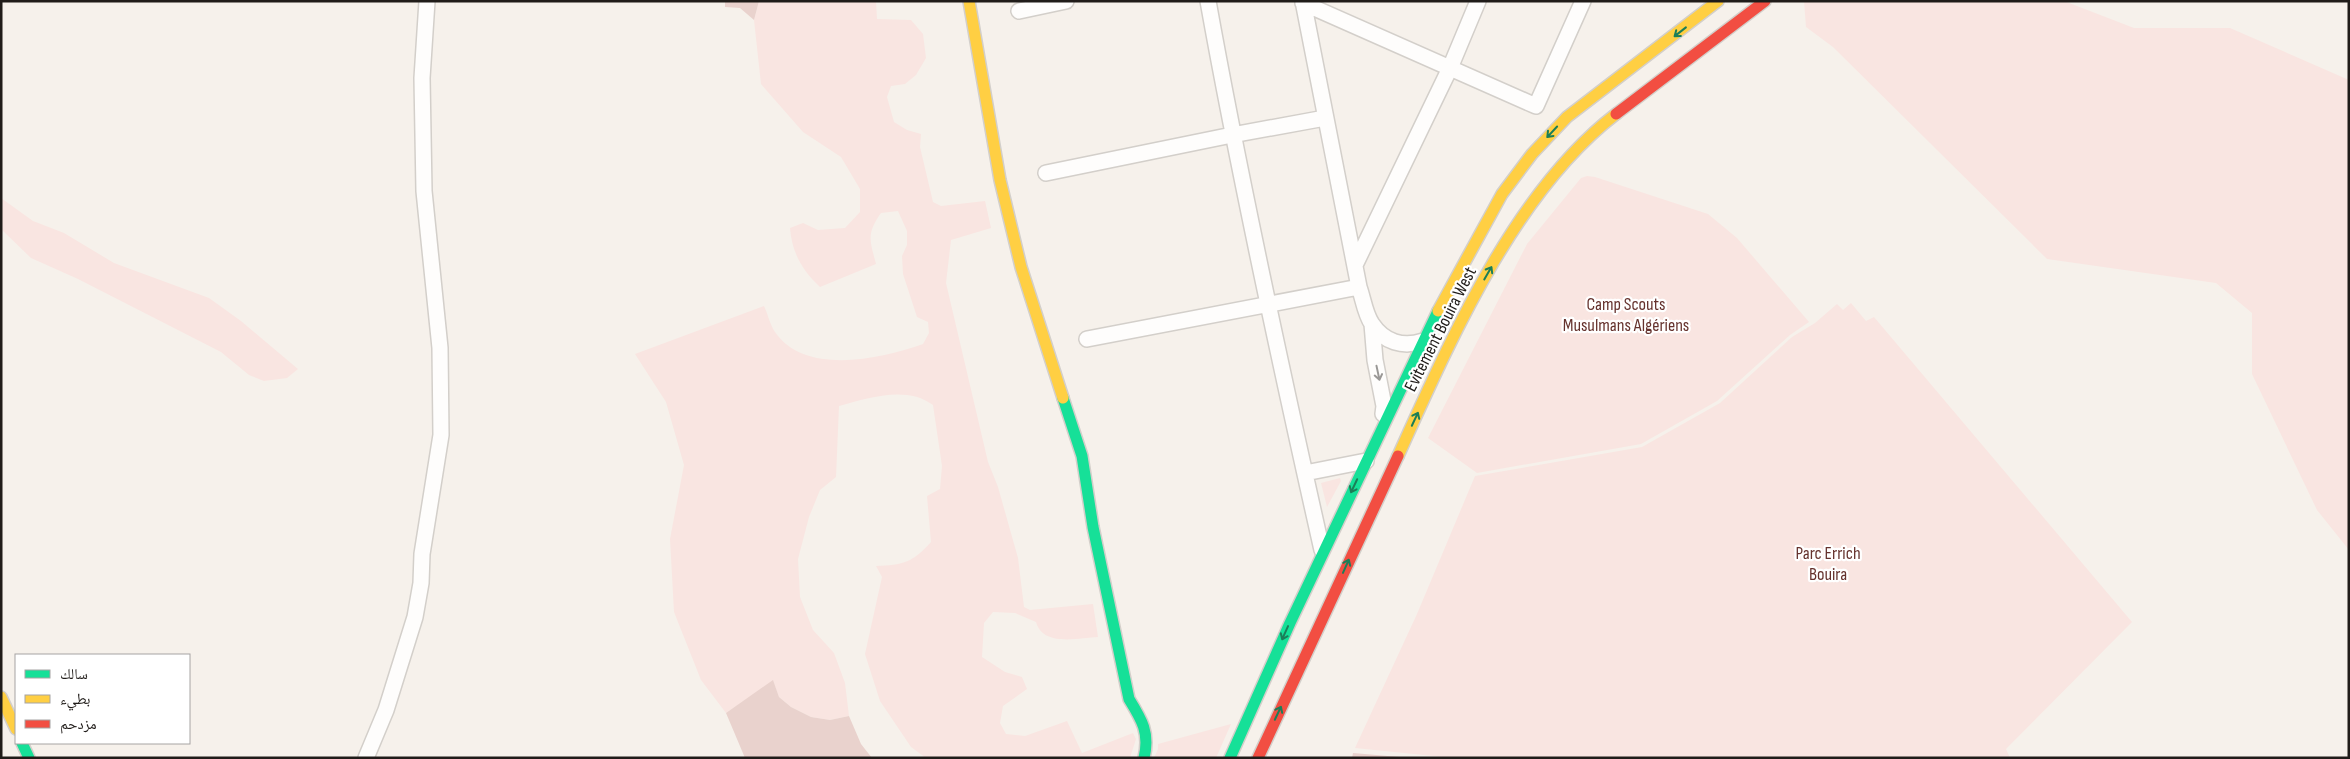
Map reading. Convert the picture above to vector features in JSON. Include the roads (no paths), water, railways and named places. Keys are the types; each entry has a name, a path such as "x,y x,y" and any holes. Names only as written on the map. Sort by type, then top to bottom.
{"main road":[{"path":"969,1 1000,180 1021,267 1082,456 1093,527 1129,699 1144,724 1148,746 1144,758"},
{"name":"Evitement Bouira West","path":"1230,758 1323,552 1423,341 1502,194 1532,154 1566,117 1718,1"},
{"name":"Evitement Bouira West","path":"1258,758 1454,336 1513,231 1553,176 1602,125 1765,1"},
{"path":"1,697 15,727"},
{"path":"22,744 29,758"}],"street":[{"path":"366,758 386,710 415,618 421,583 422,554 441,435 440,348 427,239 423,182 422,78 428,1"},
{"path":"1019,11 1066,1"},
{"path":"1208,1 1232,134 1267,304 1323,552"},
{"path":"1356,263 1450,68 1478,1"},
{"path":"1303,2 1536,106 1582,1"},
{"path":"1303,2 1325,118 1356,263 1359,287 1372,324 1375,360 1384,406 1381,430"},
{"path":"1046,173 1232,134 1325,118"},
{"path":"1087,339 1359,287"},
{"path":"1372,324 1384,336 1400,345 1412,345 1423,341"},
{"path":"1305,474 1366,461"}],"park label":[{"name":"Camp Scouts Musulmans Algériens","path":"1626,314"},
{"name":"Parc Errich Bouira","path":"1828,563"}]}
